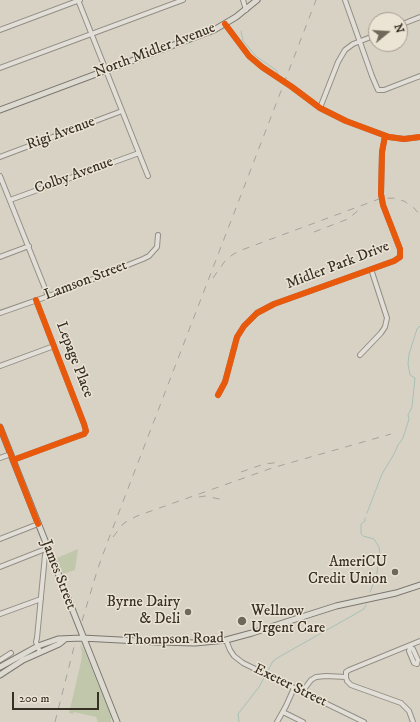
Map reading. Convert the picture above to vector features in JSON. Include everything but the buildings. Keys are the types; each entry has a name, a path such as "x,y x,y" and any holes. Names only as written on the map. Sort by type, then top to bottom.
{"main road":[{"path":"225,24 246,10 257,0"},
{"name":"North Midler Avenue","path":"0,110 214,30 225,24"},
{"name":"James Street","path":"0,427 117,722"},
{"name":"Thompson Road","path":"0,667 58,640 83,638 195,643 226,640 336,606 420,585"},
{"name":"Thompson Road","path":"0,675 39,649"}],"street":[{"path":"0,30 79,0 91,34 148,176"},
{"path":"0,68 183,0"},
{"path":"243,0 246,10"},
{"path":"345,0 377,89 380,91 420,76"},
{"path":"408,22 420,17"},
{"name":"North Midler Avenue","path":"225,24 249,56 320,108 346,121 385,136 404,139 420,138"},
{"path":"320,108 340,56 347,48 368,38"},
{"name":"Rigi Avenue","path":"0,157 122,111"},
{"name":"Midler Park Drive","path":"218,395 225,382 237,337 244,326 257,313 274,304 397,260 400,255 381,194 382,152 385,136"},
{"name":"Colby Avenue","path":"10,200 138,153"},
{"path":"0,176 48,296"},
{"name":"Lamson Street","path":"0,313 48,296 149,256 157,247 158,235"},
{"path":"0,256 29,246"},
{"path":"360,354 381,333 385,327 387,318 372,269"},
{"name":"Lepage Place","path":"13,460 84,434 86,431 36,300"},
{"path":"0,366 54,346"},
{"path":"0,458 11,454"},
{"path":"0,539 38,524"},
{"path":"0,567 48,548"},
{"path":"39,649 37,638 45,555 48,548"},
{"path":"0,614 41,599"},
{"name":"Exeter Street","path":"226,640 234,656 243,663 364,722"},
{"path":"414,722 409,711 401,703 351,684 347,681 346,672 410,647 420,641"},
{"path":"0,660 11,653"},
{"path":"302,692 311,680 316,677 346,677"},
{"path":"277,722 294,688"},
{"path":"283,712 303,722"}],"green space":[{"path":"78,549 75,570 63,574 57,558"},
{"path":"80,644 84,650 111,716 111,722 98,722 96,717 74,712 73,714 69,713 81,662 82,653"}],"waterway":[{"path":"241,31 243,41 257,57 276,70 278,74"},
{"path":"367,513 382,474 403,438 409,419 408,415 412,407 415,378 410,375 408,364 409,354 417,329 420,326"},
{"path":"365,518 365,521 361,524 361,534 374,539 379,547 380,554 376,578 370,592"},
{"path":"267,672 273,661 364,609 366,605"},
{"path":"239,722 238,714 259,687 265,676"}],"railway":[{"path":"82,621 109,538 316,0"},
{"path":"213,278 225,261 239,251 379,199 393,198 404,201 414,208 420,215"},
{"path":"314,232 348,219 361,208"},
{"path":"113,537 124,523 137,516 272,468 391,434"},
{"path":"241,472 264,464 282,462"},
{"path":"199,497 205,496 224,500"},
{"path":"55,722 75,643"}],"cycle path":[{"path":"225,24 249,56 320,108 346,121 389,137 404,139 420,137"},
{"path":"218,395 225,382 237,337 244,326 257,313 274,304 394,261 400,257 400,249 383,205 381,194 382,152 385,136"},
{"path":"13,460 84,434 86,431 36,300"},
{"path":"0,427 38,524"}],"place":[{"name":"AmeriCU Credit Union","path":"395,572"},
{"name":"Byrne Dairy & Deli","path":"188,612"},
{"name":"Wellnow Urgent Care","path":"242,621"}]}
